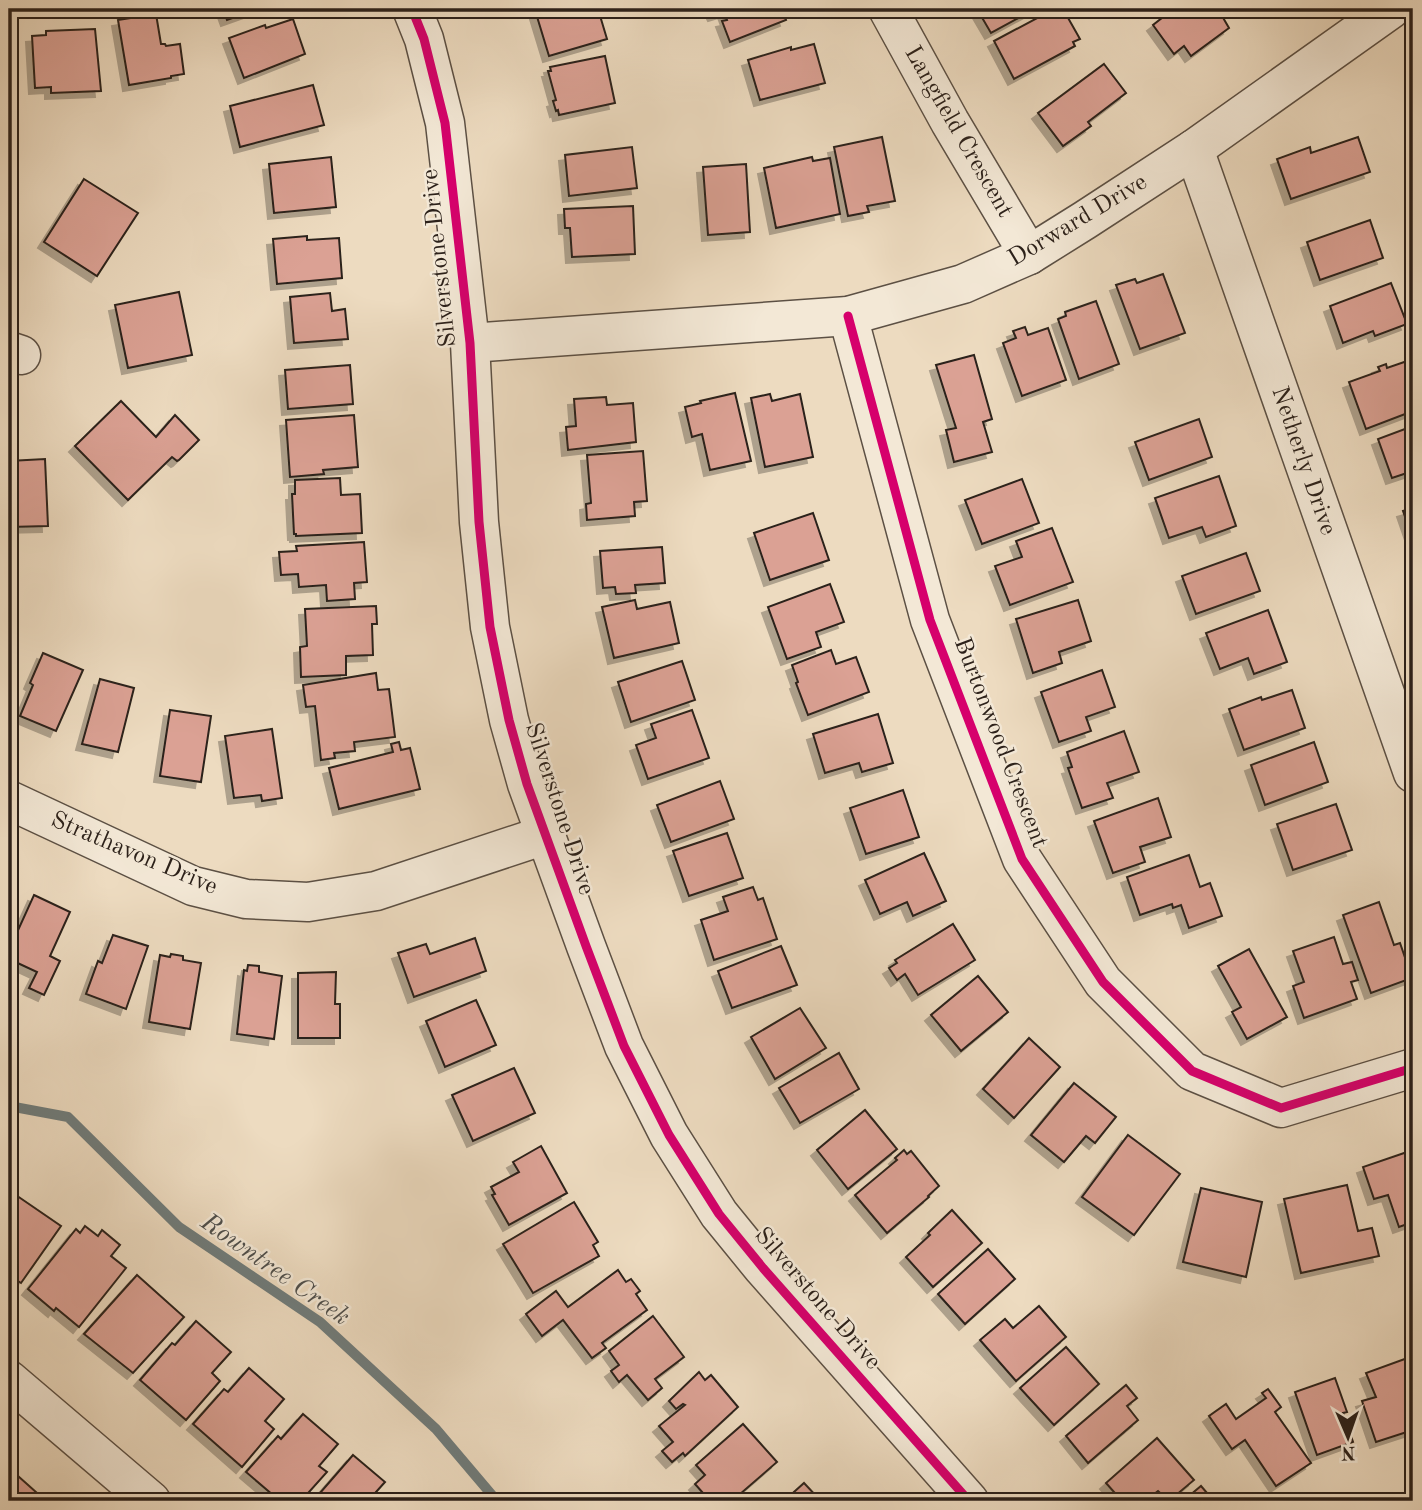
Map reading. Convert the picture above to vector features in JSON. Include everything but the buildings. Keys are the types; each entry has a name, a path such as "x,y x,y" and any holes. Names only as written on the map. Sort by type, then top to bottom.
{"street":[{"name":"Silverstone Drive","path":"412,9 424,39 444,123 470,344 479,522 491,627 509,720 545,835 624,1046 669,1135 719,1214 763,1268 969,1501"},
{"name":"Langfield Crescent","path":"888,9 950,122 1029,255"},
{"name":"Dorward Drive","path":"470,344 848,316 963,284 1029,255 1194,149 1391,9"},
{"name":"Netherly Drive","path":"1194,149 1413,773"},
{"name":"Burtonwood Crescent","path":"848,316 930,620 1023,859 1103,982 1192,1071 1281,1108 1413,1068"},
{"name":"Strathavon Drive","path":"9,800 193,886 246,899 308,902 376,891 545,835"},
{"path":"9,1380 151,1501"}],"waterway":[{"name":"Rowntree Creek","path":"9,1106 68,1117 179,1227 320,1322 436,1429 497,1501"}],"cycle path":[{"path":"412,9 424,39 445,123 470,343 479,522 490,627 509,720 527,784 586,946 624,1046 669,1135 719,1214 763,1268 969,1501"},
{"path":"848,316 930,620 1022,859 1103,982 1192,1071 1281,1108 1413,1068"}]}
